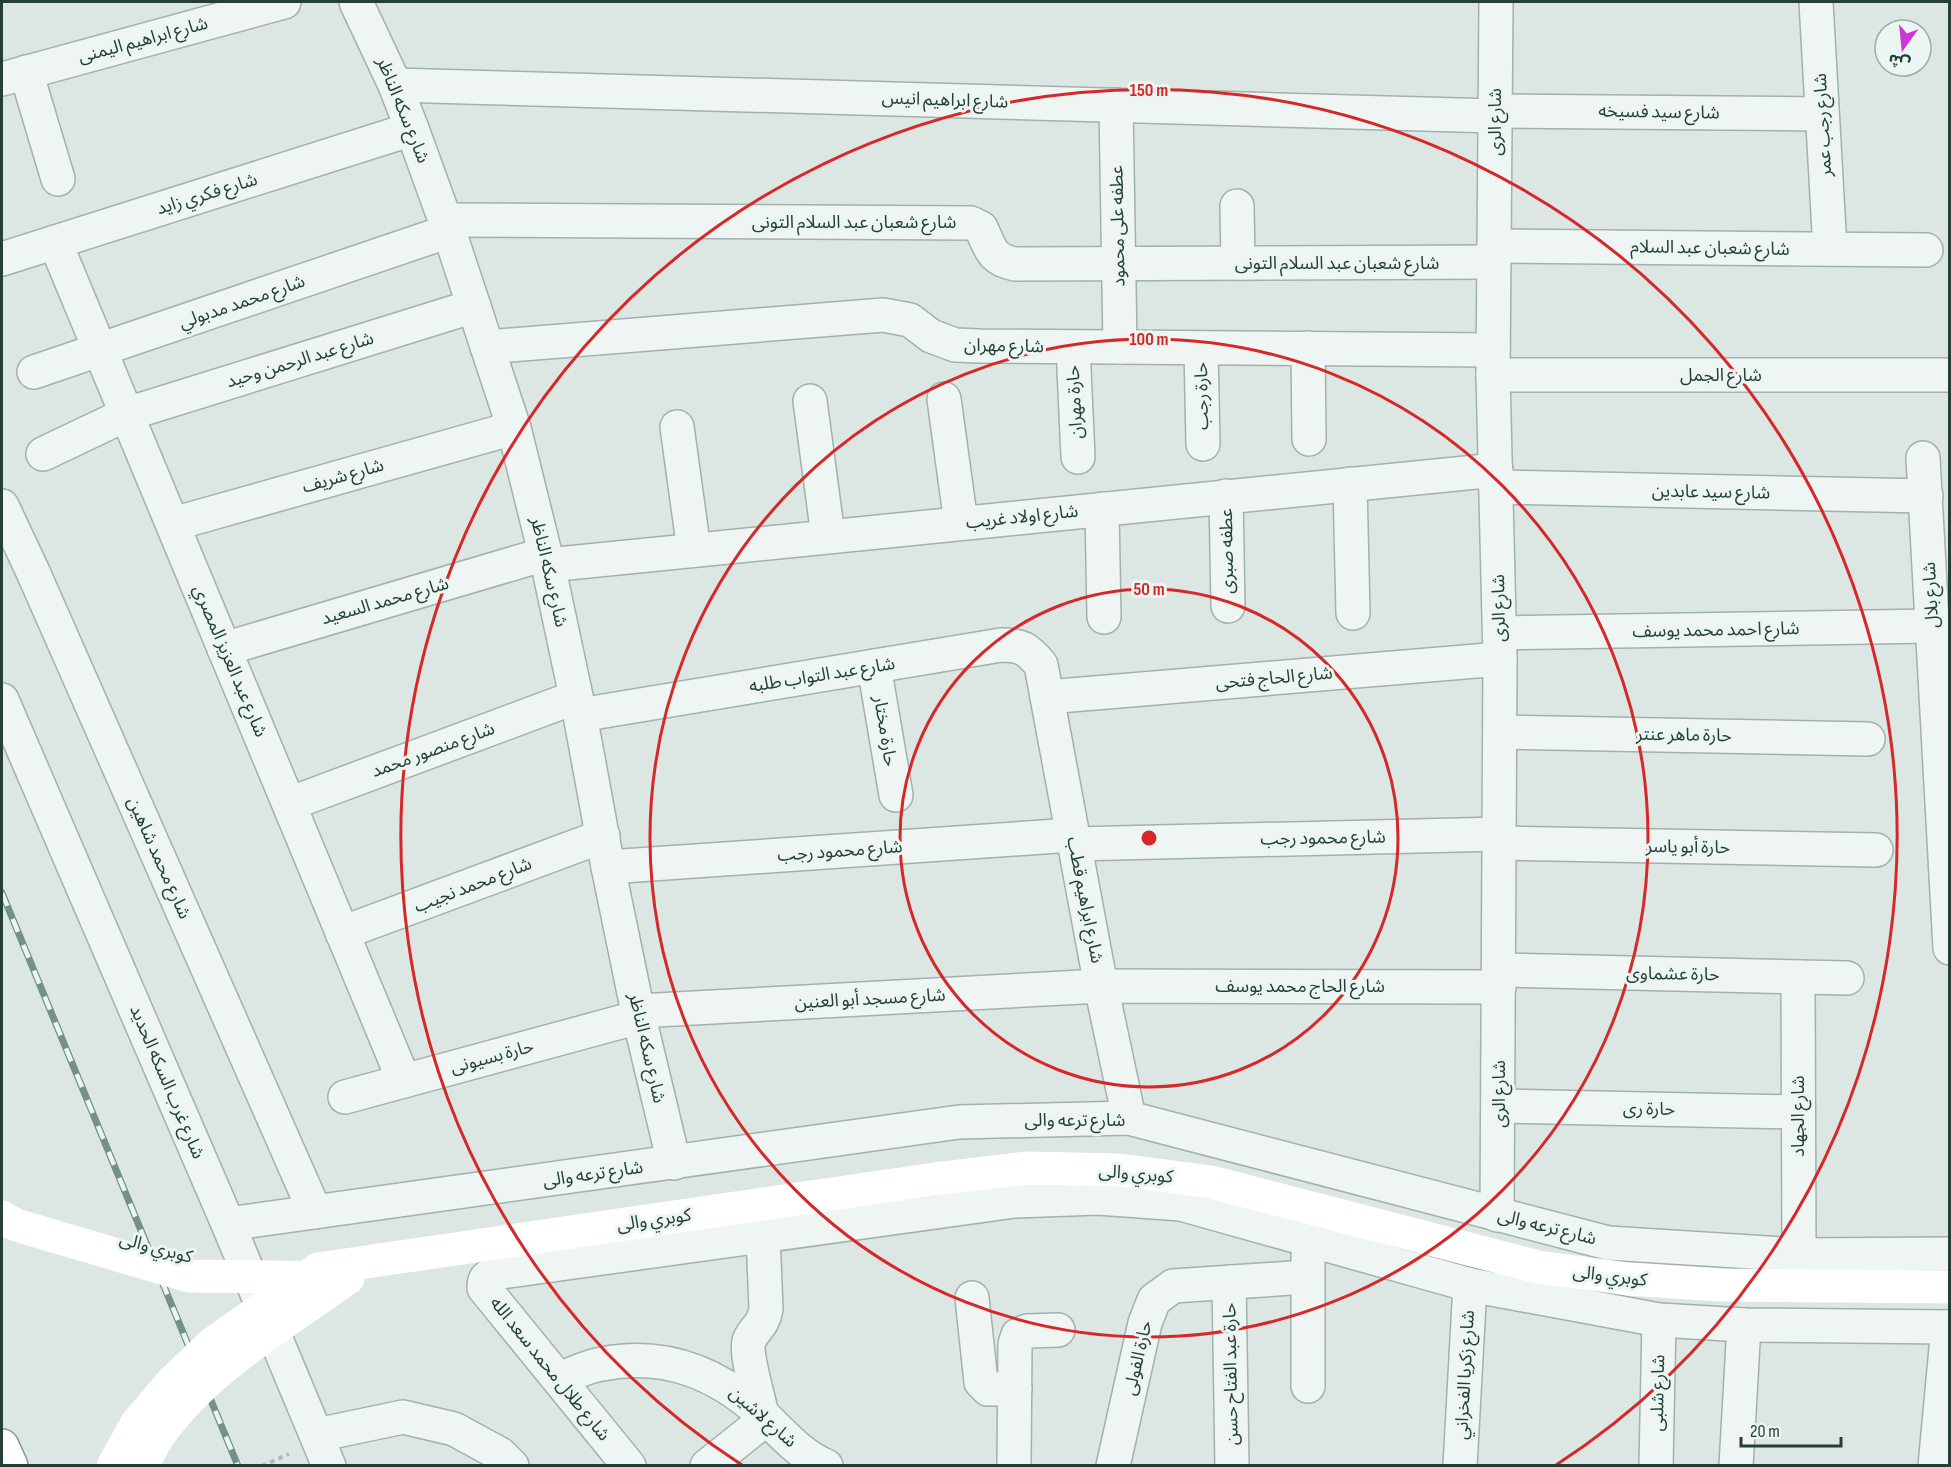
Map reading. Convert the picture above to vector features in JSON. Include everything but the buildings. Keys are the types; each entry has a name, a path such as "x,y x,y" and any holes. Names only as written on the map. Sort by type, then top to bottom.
{"main road":[{"name":"كوبري والى","path":"2,1197 23,1209 191,1259 333,1274 923,1180 1028,1168 1120,1170 1211,1182 1538,1267 1628,1279 1720,1285 1950,1287"},
{"name":"كوبري والى","path":"2,1217 16,1225 189,1276 333,1274 936,1183 1028,1174 1119,1175 1210,1187 1548,1273 1628,1284 1719,1290 1950,1295"},
{"name":"كوبري والى","path":"114,1466 137,1423 170,1384 212,1344 333,1274"},
{"name":"كوبري والى","path":"142,1466 158,1437 188,1401 333,1274"},
{"path":"2,1446 11,1466"}],"street":[{"name":"شارع ابراهيم اليمنى","path":"14,76 284,2"},
{"name":"شارع سكه الناظر","path":"356,2 412,129 447,225 514,428 547,559 638,1014 674,1163"},
{"name":"شارع الرى","path":"1496,2 1493,362 1500,646 1497,1215"},
{"name":"شارع رجب عمر","path":"1816,2 1830,249"},
{"path":"14,76 58,179"},
{"name":"شارع ابراهيم انيس","path":"395,86 1495,113"},
{"name":"عطفه على محمود","path":"1116,105 1120,347"},
{"name":"شارع سيد فسيخه","path":"1495,113 1822,114"},
{"name":"شارع فكري زايد","path":"2,259 412,129"},
{"path":"1237,206 1238,263"},
{"name":"شارع شعبان عبد السلام التونى","path":"447,225 971,223 981,228 991,251 1001,261 1015,264 1238,263 1494,254"},
{"name":"شارع محمد مدبولي","path":"34,372 447,225"},
{"name":"شارع عبد العزيز المصري","path":"55,242 404,1081"},
{"name":"شارع شعبان عبد السلام","path":"1494,254 1830,249 1926,250"},
{"name":"شارع عبد الرحمن وحيد","path":"43,454 127,414 474,306"},
{"name":"شارع مهران","path":"487,346 883,315 910,320 932,336 955,345 1308,348 1493,362"},
{"name":"حارة مهران","path":"1073,347 1078,457"},
{"name":"حارة رجب","path":"1202,348 1203,444"},
{"path":"1308,348 1309,439"},
{"name":"شارع الجمل","path":"1493,362 1950,375"},
{"path":"944,399 961,523"},
{"path":"810,401 828,536"},
{"path":"678,427 694,550"},
{"name":"شارع شريف","path":"173,525 514,428"},
{"name":"شارع بلال","path":"1923,458 1950,948"},
{"name":"شارع اولاد غريب","path":"547,559 694,550 1350,484 1496,479"},
{"name":"شارع سيد عابدين","path":"1496,479 1926,496"},
{"path":"1350,484 1353,613"},
{"name":"عطفه صبرى","path":"1226,496 1228,606"},
{"name":"شارع محمد شاهين","path":"2,506 315,1212"},
{"path":"1101,509 1104,617"},
{"name":"شارع محمد السعيد","path":"224,649 547,559"},
{"name":"شارع احمد محمد يوسف","path":"1500,646 1932,626"},
{"name":"شارع عبد التواب طلبه","path":"578,706 874,666 1001,645 1017,645 1031,652 1041,665 1045,689"},
{"name":"شارع الحاج فتحى","path":"1045,689 1500,646"},
{"name":"حارة مختار","path":"874,666 896,795"},
{"name":"شارع ابراهيم قطب","path":"1045,689 1101,986 1129,1118"},
{"name":"شارع غرب السكه الحديد","path":"2,700 228,1224 308,1442 329,1466"},
{"name":"شارع منصور محمد","path":"289,804 578,706"},
{"name":"حارة ماهر عنتر","path":"1500,732 1868,739"},
{"name":"شارع محمود رجب","path":"605,852 1073,839 1500,838"},
{"name":"حارة أبو ياسر","path":"1500,838 1876,850"},
{"name":"شارع محمد نجيب","path":"342,933 605,852"},
{"name":"شارع الجهاد","path":"1798,977 1799,1255"},
{"name":"حارة عشماوى","path":"1499,979 1846,978"},
{"name":"شارع الحاج محمد يوسف","path":"1101,986 1499,979"},
{"name":"شارع مسجد أبو العنين","path":"638,1014 1101,986"},
{"name":"حارة بسيونى","path":"345,1097 638,1014"},
{"name":"حارة رى","path":"1499,1106 1798,1112"},
{"name":"شارع ترعه والى","path":"228,1224 959,1122 1129,1118 1608,1243 1799,1255 1950,1254"},
{"path":"707,1466 764,1417 748,1351 749,1340 764,1321 766,1309 763,1235 1015,1201 1098,1198 1181,1204 1470,1285 1659,1320 1744,1325 1949,1327 1935,1466"},
{"name":"شارع طلال محمد سعد الله","path":"629,1466 484,1288 484,1281 494,1273 763,1235"},
{"path":"1308,1386 1309,1240"},
{"name":"حارة الفولى","path":"1113,1466 1145,1323 1154,1300 1173,1286 1307,1277"},
{"name":"حارة عبد الفتاح حسن","path":"1229,1282 1232,1466"},
{"name":"شارع زكريا الفخراني","path":"1460,1466 1470,1285"},
{"path":"972,1299 981,1382 988,1389 1015,1389"},
{"name":"شارع شلبى","path":"1656,1466 1659,1320"},
{"path":"1736,1466 1744,1325"},
{"path":"1014,1466 1015,1344 1018,1335 1027,1331 1058,1330"},
{"name":"شارع لاشين","path":"559,1379 600,1364 644,1359 688,1367 728,1386 789,1442 826,1466"},
{"path":"308,1442 403,1417 454,1429 500,1454 512,1466"}],"path":[{"path":"262,1466 308,1442"}],"railway":[{"path":"2,893 238,1466"}]}
